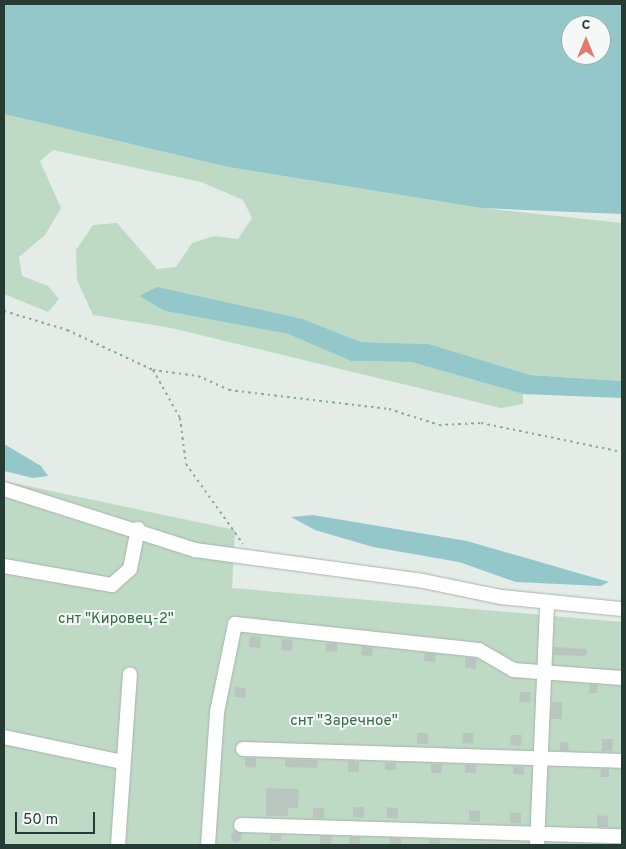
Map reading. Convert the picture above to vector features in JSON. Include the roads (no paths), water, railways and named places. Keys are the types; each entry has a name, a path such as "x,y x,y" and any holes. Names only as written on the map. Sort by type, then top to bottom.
{"street":[{"path":"4,488 138,529 195,550 547,602 622,610"},
{"path":"4,566 112,585 130,569 138,529"},
{"path":"537,840 547,602"},
{"path":"208,845 217,712 235,624 479,650 513,670 622,678"},
{"path":"118,845 130,674"},
{"path":"4,737 123,762"},
{"path":"243,749 622,761"},
{"path":"241,825 537,840 622,836"}],"water":[{"path":"4,4 622,4 622,214 481,208 228,167 4,114"},
{"path":"157,287 303,319 361,342 429,344 530,375 622,381 622,398 523,394 411,362 351,361 288,334 165,311 139,296"},
{"path":"4,444 41,466 48,476 33,478 4,471"},
{"path":"313,515 467,541 609,582 601,586 516,582 459,562 373,547 315,530 291,517"}],"park label":[{"name":"снт \"Кировец-2\"","path":"116,620"},
{"name":"снт \"Заречное\"","path":"344,722"}]}
